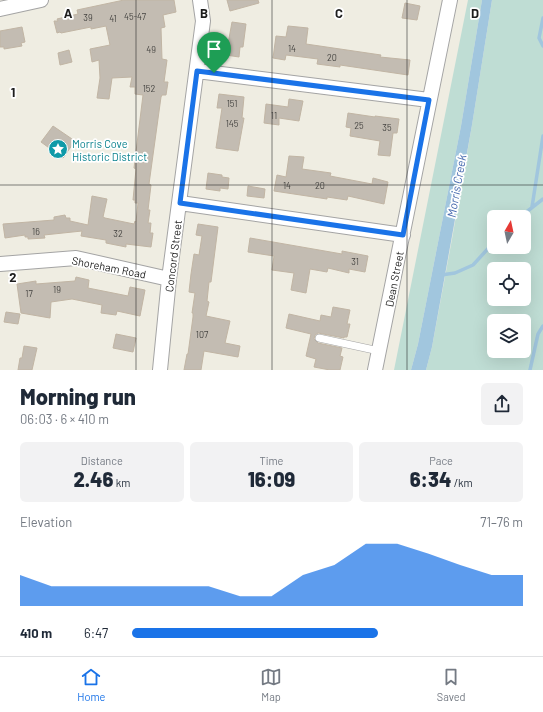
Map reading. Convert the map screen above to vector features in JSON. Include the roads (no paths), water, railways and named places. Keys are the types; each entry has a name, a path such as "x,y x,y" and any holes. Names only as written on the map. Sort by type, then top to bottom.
{"street":[{"path":"0,9 41,0"},
{"name":"Concord Street","path":"160,370 169,279 203,21 200,0"},
{"name":"Dean Street","path":"376,370 450,0"},
{"path":"197,71 429,100"},
{"path":"180,203 403,235"},
{"name":"Shoreham Road","path":"0,264 76,258 169,279"}],"lane":[{"path":"319,338 379,351"}],"water":[{"name":"Morris Creek","path":"482,0 492,0 472,125 432,347 426,370 411,370 418,344 461,126"}],"waterway":[{"path":"543,18 539,38 543,46"},
{"path":"532,207 543,136"},
{"path":"529,210 543,199"},
{"path":"441,275 455,273 473,265 487,250"},
{"path":"530,370 538,334 543,326"}],"place":[{"name":"Morris Cove Historic District","path":"58,149"}]}
